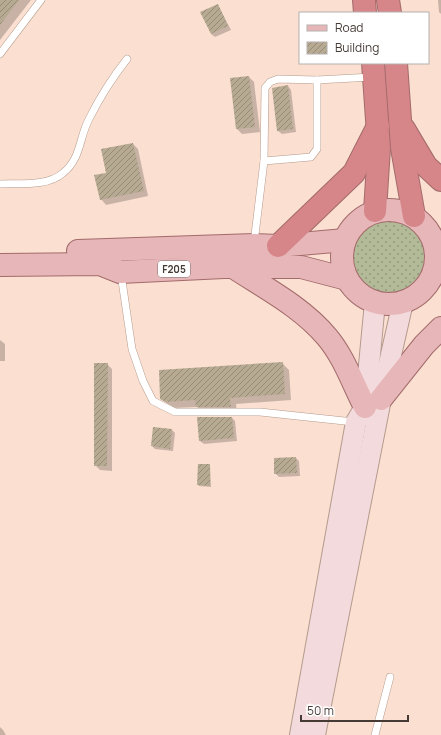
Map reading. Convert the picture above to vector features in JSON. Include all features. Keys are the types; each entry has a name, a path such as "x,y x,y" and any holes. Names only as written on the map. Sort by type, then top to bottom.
{"highway":[{"path":"364,0 366,12"},
{"path":"388,0 390,12"},
{"path":"396,64 402,148 426,222"},
{"path":"374,70 379,148 375,211"},
{"path":"400,118 408,138 426,166 441,180"},
{"path":"278,246 354,173 378,126"}],"main road":[{"path":"300,735 367,409 411,298 430,282 436,267 437,252 433,237 426,222 402,210 388,209 375,211 357,222 345,240 342,260 347,279 354,289 364,297 375,302 389,304 411,298 441,286"},
{"name":"F205","path":"0,253 254,245 278,246 345,240"},
{"name":"F205","path":"0,265 100,264 120,272 233,267 301,267 347,279"},
{"path":"233,267 297,310 327,336 367,409"},
{"path":"315,735 367,409 375,302"},
{"path":"367,409 441,328"}],"lane":[{"path":"0,54 41,0"},
{"path":"0,184 45,182 63,174 78,156 88,120 109,83 127,59"},
{"path":"254,245 264,161 265,88 270,82 278,79 317,80 374,70"},
{"path":"264,161 311,157 315,154 317,149 317,80"},
{"path":"120,272 132,349 143,380 153,400 175,412 260,412 367,409"},
{"path":"375,735 390,677"}],"green space":[{"path":"379,220 395,220 408,226 419,237 425,250 423,273 408,290 395,296 379,296 366,290 351,273 349,266 349,250 355,237 372,222"}],"building":[{"path":"0,0 19,0 0,25"},
{"path":"218,4 228,26 211,34 200,12"},
{"path":"249,76 255,127 236,129 230,78"},
{"path":"288,85 293,129 277,131 272,88"},
{"path":"133,143 144,191 100,200 94,175 106,173 101,149"},
{"path":"283,362 285,394 230,398 231,407 196,407 195,400 166,402 160,399 159,370"},
{"path":"94,363 108,363 107,466 94,466"},
{"path":"197,417 232,417 234,438 199,441"},
{"path":"153,427 172,429 170,449 151,446"},
{"path":"296,457 297,473 274,474 274,458"},
{"path":"198,464 210,464 210,486 197,485"}]}
